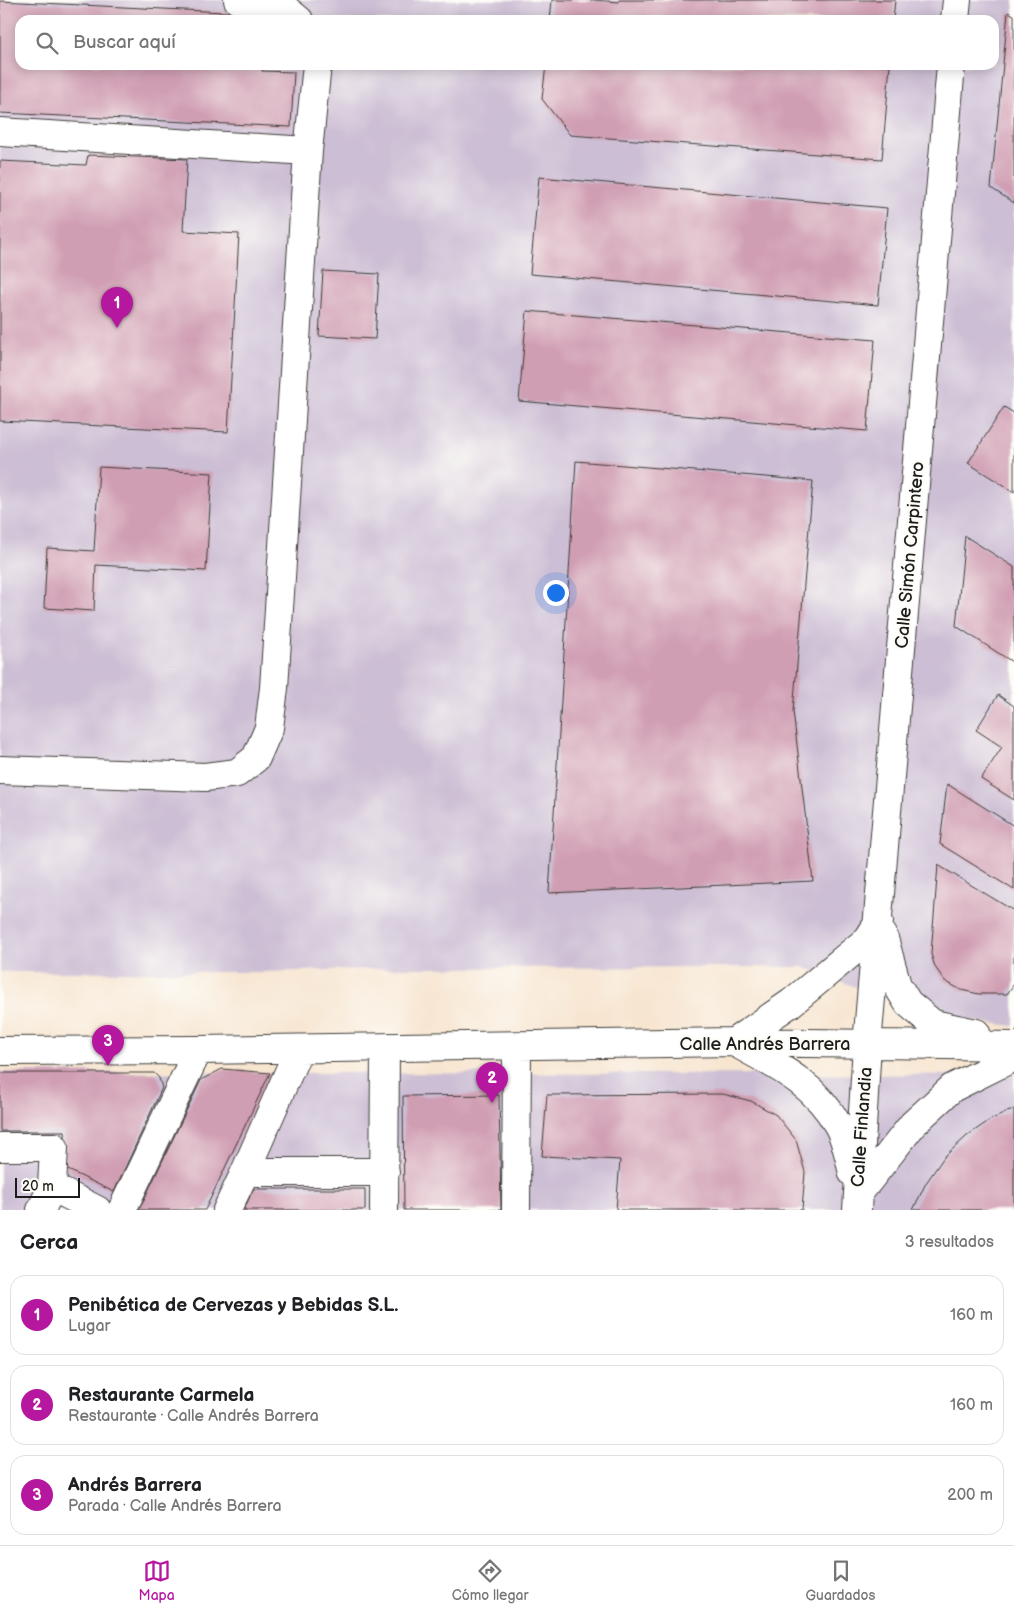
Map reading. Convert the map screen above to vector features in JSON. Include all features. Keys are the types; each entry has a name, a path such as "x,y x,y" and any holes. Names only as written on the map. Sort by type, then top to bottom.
{"street":[{"path":"238,0 277,2 293,15"},
{"path":"956,15 957,0"},
{"path":"0,770 205,777 237,773 256,758 269,728 274,688 308,151 316,70"},
{"name":"Calle Simón Carpintero","path":"867,1045 951,70"},
{"path":"0,132 308,151"},
{"path":"879,922 897,985 908,1002 923,1017 933,1024 1014,1041"},
{"path":"858,1202 845,1143 838,1126 816,1095 788,1072 734,1042 792,1003 868,939 879,922"},
{"name":"Calle Andrés Barrera","path":"0,1050 299,1049 734,1042 1014,1046"},
{"name":"Calle Finlandia","path":"858,1202 867,1045"},
{"path":"516,1210 517,1046"},
{"path":"384,1210 385,1048"},
{"path":"227,1210 299,1049"},
{"path":"122,1210 198,1050"},
{"path":"858,1202 913,1124 952,1088 1014,1057"},
{"path":"0,1147 54,1147 46,1198 97,1210"},
{"path":"245,1172 385,1172"}],"shaded area":[{"path":"0,0 1014,0 1014,1026 935,1017 803,967 401,968 264,972 0,972"},
{"path":"0,1072 1014,1075 1014,1210 0,1210"}],"building":[{"path":"552,0 619,2 619,0 895,0 894,15 550,15"},
{"path":"0,1 265,14 15,15 15,70 262,70 294,72 291,127 0,113"},
{"path":"1008,12 1014,15 1014,203 991,188"},
{"path":"545,70 890,70 882,159 570,135 542,99"},
{"path":"88,155 187,159 183,231 239,234 228,432 0,421 0,161 86,165"},
{"path":"539,177 887,208 878,305 530,274"},
{"path":"323,271 379,274 375,339 319,336"},
{"path":"527,311 875,340 867,431 519,401"},
{"path":"1004,407 1014,413 1014,492 968,463"},
{"path":"576,461 813,481 793,711 813,881 549,893"},
{"path":"99,467 212,473 206,571 96,565 94,611 44,608 47,548 94,551"},
{"path":"965,536 1014,567 1014,663 956,626"},
{"path":"998,695 1014,706 1014,800 981,779 1002,747 976,730"},
{"path":"947,784 1014,826 1014,890 940,844"},
{"path":"938,865 1014,911 1014,984 1007,994 979,994 961,990 945,981 935,967 931,954"},
{"path":"222,1069 270,1073 205,1210 139,1210 201,1080"},
{"path":"0,1073 154,1073 159,1078 162,1088 114,1192 66,1169 65,1131 0,1131"},
{"path":"723,1094 751,1101 776,1115 796,1140 805,1172 802,1210 616,1210 620,1160 542,1156 547,1095"},
{"path":"499,1095 501,1210 404,1210 403,1096"},
{"path":"1014,1109 1014,1210 913,1210 926,1183 944,1157 967,1136 990,1120"},
{"path":"253,1189 365,1189 365,1210 244,1210"}],"place":[{"name":"Penibética de Cervezas y Bebidas S.L.","path":"117,328"},
{"name":"Andrés Barrera","path":"108,1066"},
{"name":"Restaurante Carmela","path":"492,1103"}]}
